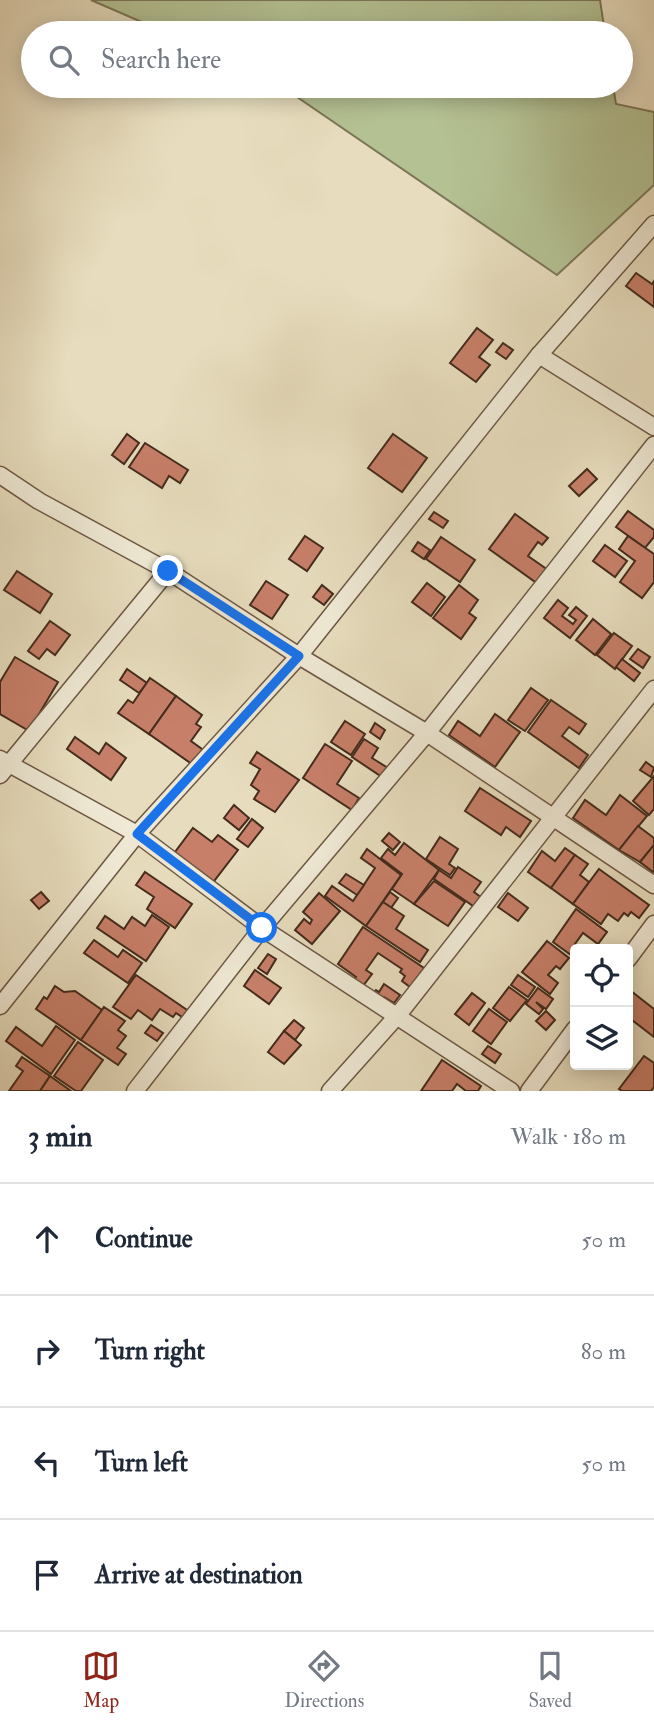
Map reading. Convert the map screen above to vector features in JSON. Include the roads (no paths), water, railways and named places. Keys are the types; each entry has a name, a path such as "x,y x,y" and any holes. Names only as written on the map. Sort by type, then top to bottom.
{"street":[{"path":"0,1006 137,834 299,656 539,355 654,224"},
{"path":"539,355 654,427"},
{"path":"135,1091 262,928 427,733 654,445"},
{"path":"0,475 39,501 168,571 299,656 427,733 654,886"},
{"path":"168,571 3,766 137,834 262,928 511,1091"},
{"path":"330,1091 398,1015 654,690"},
{"path":"633,953 654,925"},
{"path":"529,1091 570,1036"}]}
